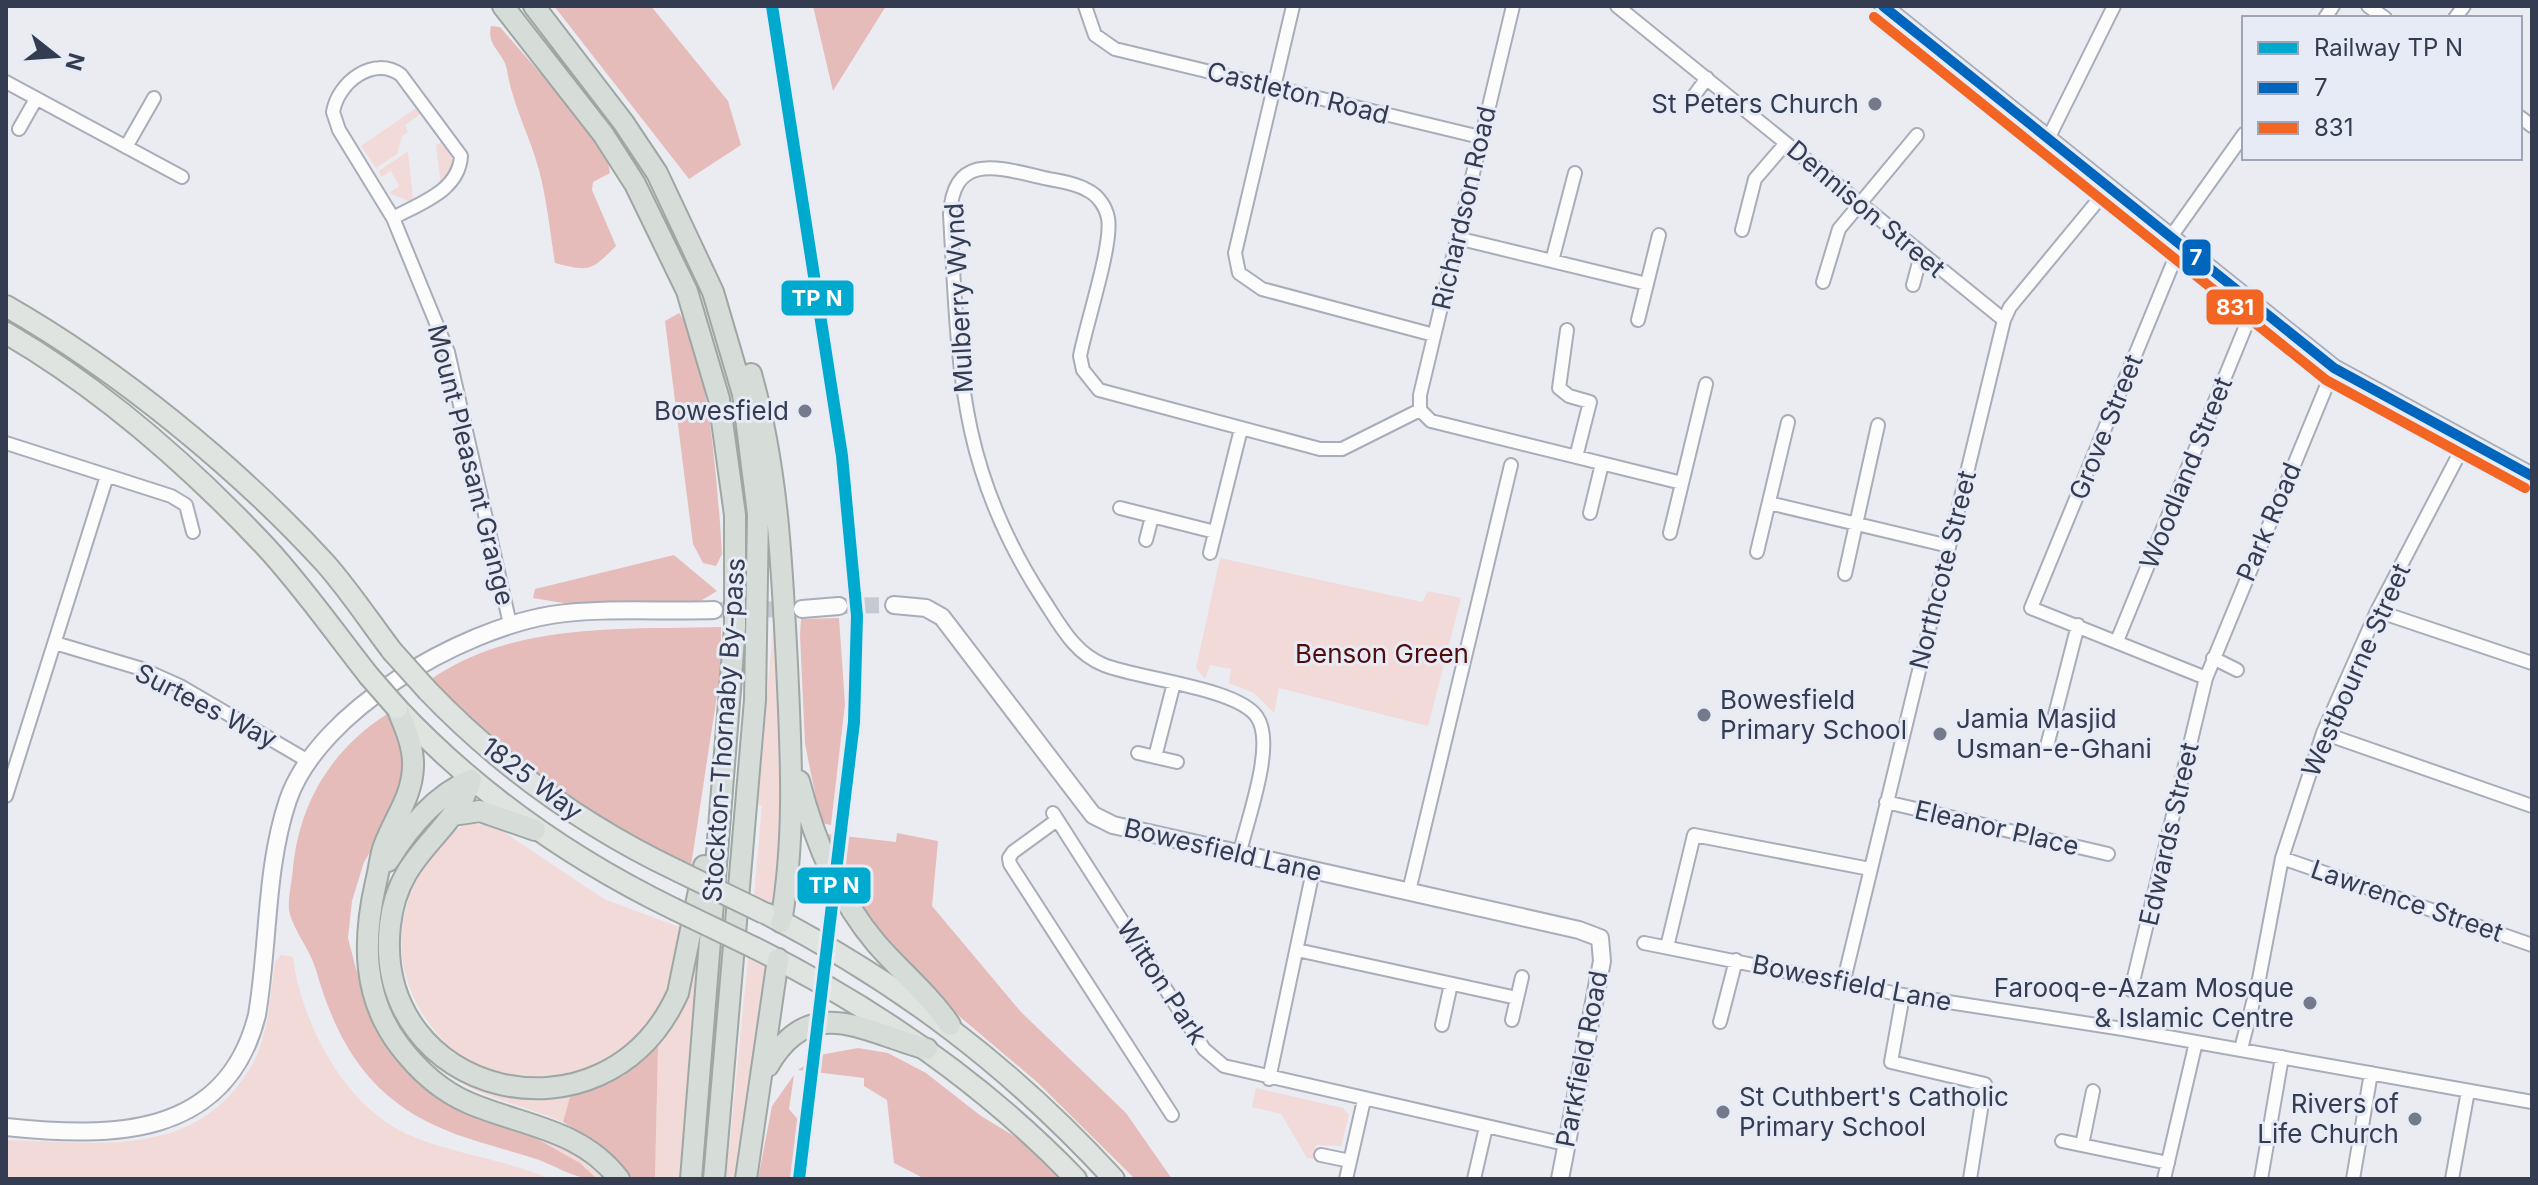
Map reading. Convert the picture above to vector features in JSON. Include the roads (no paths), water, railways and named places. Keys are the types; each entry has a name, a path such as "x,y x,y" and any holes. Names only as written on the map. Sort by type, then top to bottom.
{"highway":[{"name":"Stockton-Thornaby By-pass","path":"503,6 603,134 635,184 687,291 719,399 735,515 735,627 691,1179"},
{"name":"Stockton-Thornaby By-pass","path":"534,6 623,122 657,173 713,292 743,394 758,514 755,700 714,1179"},
{"path":"713,292 738,329 760,405 781,530 793,835 773,917"},
{"path":"397,708 412,751 413,766 405,802 384,846 368,916 367,959 379,1007 397,1043 441,1087 489,1111 563,1134 598,1157 619,1179"},
{"path":"791,747 811,829 850,905 874,941 934,1001 950,1025"},
{"path":"471,780 462,804 414,858 393,904 391,966 403,1005 426,1039 475,1076 504,1086 534,1090 575,1085 630,1058 658,1029 674,1002 684,973 725,756"},
{"path":"376,882 412,827 446,790 471,780"},
{"path":"453,815 480,811 535,830"},
{"path":"746,1179 764,1073 778,959"},
{"path":"764,1073 776,1051 795,1034 818,1023 843,1021 867,1026 889,1039 927,1049"}],"main road":[{"name":"1825 Way","path":"6,306 109,373 247,486 326,564 392,651 428,691 495,755 557,803 678,871 848,957 950,1025 1036,1097 1114,1179"},
{"name":"1825 Way","path":"6,333 95,392 200,482 286,570 397,708 471,780 535,830 621,883 778,959 853,1000 927,1049 1030,1131 1076,1179"},
{"path":"471,780 495,755"},
{"path":"773,917 778,959"}],"street":[{"name":"Castleton Road","path":"1085,6 1095,35 1115,49 1480,137"},
{"path":"1293,6 1271,87 1235,253 1239,273 1262,289 1434,335"},
{"name":"Richardson Road","path":"1420,410 1434,335 1513,6"},
{"name":"Dennison Street","path":"1617,6 2004,320"},
{"path":"1883,6 2047,141 2334,368 2532,476"},
{"path":"2047,141 2114,6"},
{"name":"Mount Pleasant Grange","path":"393,218 450,186 459,173 461,156 401,75 389,69 372,69 345,86 333,112 339,130 393,218 448,352 510,624"},
{"path":"1693,97 1707,78"},
{"path":"6,82 182,177"},
{"path":"126,147 154,98"},
{"path":"19,129 36,99"},
{"path":"1823,282 1839,229 1917,135"},
{"name":"Grove Street","path":"2078,625 2031,608 2175,242 2242,137"},
{"path":"1742,230 1755,179 1786,143"},
{"name":"Mulberry Wynd","path":"1240,852 1263,755 1263,728 1249,707 1233,698 1107,666 1073,643 1036,588 995,511 980,473 963,402 950,215 951,197 956,184 968,173 994,166 1073,185 1098,198 1109,219 1108,233 1080,356 1091,383 1111,396 1320,449 1342,449 1420,410"},
{"path":"1552,261 1575,173"},
{"name":"Northcote Street","path":"1843,984 2004,320 2010,307 2109,187"},
{"path":"1638,320 1659,235"},
{"path":"1457,238 1647,284"},
{"path":"1913,285 1921,255"},
{"name":"Woodland Street","path":"2117,641 2254,306"},
{"path":"1567,330 1559,388 1569,396 1590,402 1576,457"},
{"name":"Park Road","path":"2206,678 2334,368"},
{"path":"1670,533 1706,384"},
{"path":"1420,410 1431,421 1682,483"},
{"path":"1757,552 1788,422"},
{"path":"1845,574 1878,425"},
{"path":"1210,553 1241,429"},
{"name":"Westbourne Street","path":"2241,1049 2259,979 2282,858 2323,733 2377,611 2466,441"},
{"path":"6,443 171,496 186,505 193,532"},
{"path":"1590,513 1602,464"},
{"path":"1409,891 1511,465"},
{"path":"6,796 107,476"},
{"path":"1769,503 1949,546"},
{"path":"1120,508 1215,532"},
{"path":"1146,540 1152,517"},
{"name":"Bowesfield Lane","path":"894,605 926,608 942,617 1093,815 1113,825 1579,930 1600,938"},
{"path":"802,609 839,606"},
{"path":"6,1127 49,1132 151,1126 197,1106 230,1075 250,1043 257,1015 278,832 290,796 308,761 331,732 392,685 444,652 510,624 553,614 714,610"},
{"path":"2377,611 2532,663"},
{"path":"2047,746 2078,625 2206,678"},
{"name":"Surtees Way","path":"55,643 142,669 180,686 308,761"},
{"path":"2213,658 2237,670"},
{"name":"Edwards Street","path":"2131,990 2206,678"},
{"path":"1155,757 1174,683"},
{"path":"2323,733 2532,806"},
{"path":"1138,753 1177,762"},
{"name":"Eleanor Place","path":"1886,802 2108,854"},
{"name":"Witton Park","path":"1172,1115 1010,864 1009,858 1013,852 1055,817 1204,1049 1224,1066 1269,1079 1565,1144"},
{"path":"1667,947 1694,835 1870,869"},
{"name":"Lawrence Street","path":"2282,858 2532,945"},
{"path":"1269,1079 1313,871"},
{"name":"Parkfield Road","path":"1560,1179 1602,961 1600,938"},
{"name":"Bowesfield Lane","path":"1644,943 1903,995 2241,1049 2532,1102"},
{"path":"1297,950 1517,998"},
{"path":"1720,1022 1736,960"},
{"path":"1512,1020 1522,977"},
{"path":"1442,1025 1451,984"},
{"path":"1903,995 1891,1062 1985,1084 1970,1179"},
{"path":"2164,1179 2196,1042"},
{"path":"2261,1179 2282,1057"},
{"path":"2353,1179 2371,1073"},
{"path":"2082,1145 2093,1091"},
{"path":"2452,1179 2468,1091"},
{"path":"1346,1179 1364,1100"},
{"path":"1474,1179 1486,1127"},
{"path":"2062,1141 2168,1163"},
{"path":"1321,1155 1350,1161"}],"tunnel":[{"path":"839,606 894,605"},
{"path":"714,610 793,609"}],"place":[{"name":"St Peters Church","path":"1875,104"},
{"name":"Bowesfield","path":"805,411"},
{"name":"Bowesfield Primary School","path":"1704,715"},
{"name":"Jamia Masjid Usman-e-Ghani","path":"1940,734"},
{"name":"Farooq-e-Azam Mosque & Islamic Centre","path":"2310,1003"},
{"name":"St Cuthbert's Catholic Primary School","path":"1723,1112"},
{"name":"Rivers of Life Church","path":"2415,1119"}],"park label":[{"name":"Benson Green","path":"1382,654"}]}
